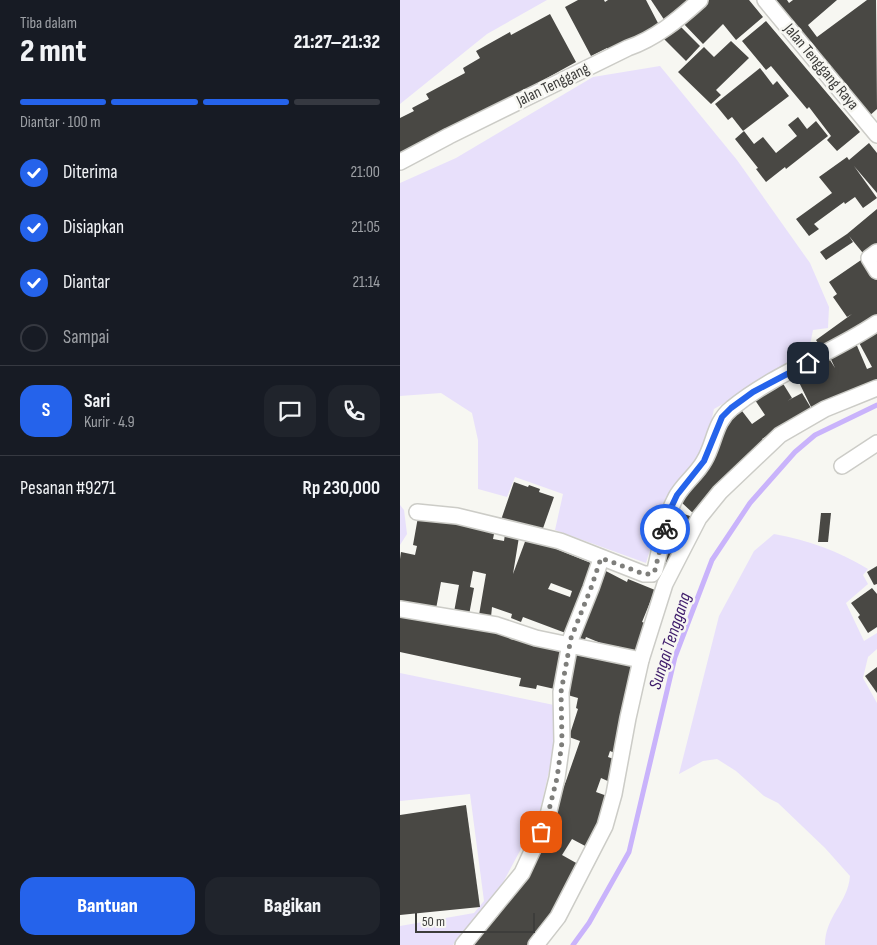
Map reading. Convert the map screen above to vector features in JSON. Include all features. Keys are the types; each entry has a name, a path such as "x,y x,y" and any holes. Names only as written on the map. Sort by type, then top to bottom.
{"street":[{"name":"Jalan Tenggang","path":"400,162 628,48 644,43 683,16 700,0"},
{"name":"Jalan Tenggang Raya","path":"765,0 877,135"},
{"path":"877,252 869,258 877,271"},
{"path":"417,512 457,516 494,524 560,542 644,574 652,574 669,512 677,495 704,461 722,417 753,392 823,355 877,323"},
{"path":"536,945 558,917 605,826 614,794 641,660 665,584 699,518 708,505 780,435 825,409 877,388"},
{"path":"842,466 877,443"},
{"path":"464,945 522,873 547,818 557,778 562,742 561,692 571,638 601,558"},
{"path":"400,609 497,625 536,638 641,660"}],"shaded area":[{"path":"400,0 547,0 487,34 400,104"},
{"path":"660,66 737,160 810,263 829,307 828,328 813,330 808,355 714,409 706,446 666,498 646,563 555,530 563,494 515,477 507,497 478,489 478,440 472,413 441,393 400,396 400,183 456,158 593,77"},
{"path":"400,505 404,510 407,534 400,545"},
{"path":"774,534 799,539 822,547 868,569 863,575 868,584 846,603 864,641 877,633 877,649 868,657 863,678 877,703 877,945 825,945 829,926 845,894 850,876 825,848 778,803 764,796 736,771 717,759 703,761 679,774 719,616 754,551"},
{"path":"400,673 554,705 554,749 539,815 497,894 453,945 400,945 400,926 474,913 484,901 470,794 400,801"}],"building":[{"path":"578,0 604,0 605,2 608,0 646,0 659,25 609,52 607,48 591,56 565,7"},
{"path":"651,0 693,0 665,21"},
{"path":"705,0 749,0 763,17 736,40 723,24 703,44 682,22"},
{"path":"772,0 787,0 789,3 793,0 837,0 808,25 817,37 867,0 876,0 877,109 868,117"},
{"path":"550,14 576,62 400,159 400,118 414,111 412,108 429,99 426,94 465,73 463,68 480,58 476,51 510,32 511,35"},
{"path":"766,21 860,132 837,151 827,140 831,136 809,107 807,109 771,66 766,70 742,41"},
{"path":"678,24 700,46 686,61 663,38"},
{"path":"731,41 749,58 716,90 721,95 711,104 678,72 704,47 714,57"},
{"path":"760,68 773,85 777,81 789,96 743,131 732,117 728,120 715,104"},
{"path":"798,117 807,129 816,121 828,136 766,182 756,169 758,168 735,139 744,131 754,144 763,137 776,153 797,136 788,125"},
{"path":"869,143 877,153 877,193 854,166 877,198 863,208 855,197 845,204 844,202 814,224 819,229 809,236 796,219 832,193 819,177 847,157 849,160"},
{"path":"877,209 877,249 867,258 849,236 853,242 826,260 820,252 847,234"},
{"path":"864,258 877,276 877,318 823,351 816,340 852,314 847,317 833,297 837,294 829,282"},
{"path":"877,326 877,379 813,411 795,374 828,357 835,368 829,355 855,341 867,369 872,367 856,337"},
{"path":"782,382 792,398 787,401 802,393 811,408 762,439 764,441 695,515 680,501 711,444 739,407 752,424 765,415 755,400"},
{"path":"514,482 540,489 539,492 554,497 541,534 501,520"},
{"path":"672,510 693,517 687,536 673,531 682,535 668,569 658,566"},
{"path":"821,513 831,513 828,542 818,542"},
{"path":"418,517 495,529 493,539 504,541 505,534 519,537 513,574 526,539 539,542 596,565 571,635 523,617 521,622 511,618 512,614 492,607 491,617 479,615 486,574 473,571 470,587 474,588 469,615 454,612 459,585 441,582 436,609 400,603 401,552 415,555 417,546 413,545","holes":["551,583 572,591 570,597 548,589"]},
{"path":"877,566 877,584 874,585 867,572"},
{"path":"602,569 627,582 628,579 655,590 642,622 648,624 635,654 617,646 615,649 586,637 584,642 573,637"},
{"path":"872,588 877,594 877,627 868,633 858,617 860,615 851,603"},
{"path":"400,614 511,633 510,639 545,646 563,647 559,690 537,685 536,689 519,686 521,678 400,652"},
{"path":"575,650 634,664 620,720 624,721 617,754 610,751 608,757 617,760 610,782 601,778 596,792 610,797 589,848 572,839 562,855 578,864 573,885 540,931 528,943 529,945 471,945 498,916 494,913 534,862 553,830 547,827 580,741 569,737 578,709 576,708 578,698 564,694"},
{"path":"877,667 877,693 865,676"},
{"path":"466,805 480,907 400,915 400,815"}],"waterway":[{"name":"Sungai Tenggang","path":"573,945 589,923 629,852 675,657 712,560 750,503 795,452 815,435 877,405"}],"way so far":[{"path":"541,832 547,818 557,778 562,742 561,692 571,638 601,558 644,574 652,574 655,570 665,529"}],"route":[{"path":"665,529 669,512 677,495 704,461 722,417 753,392 808,363"}]}
